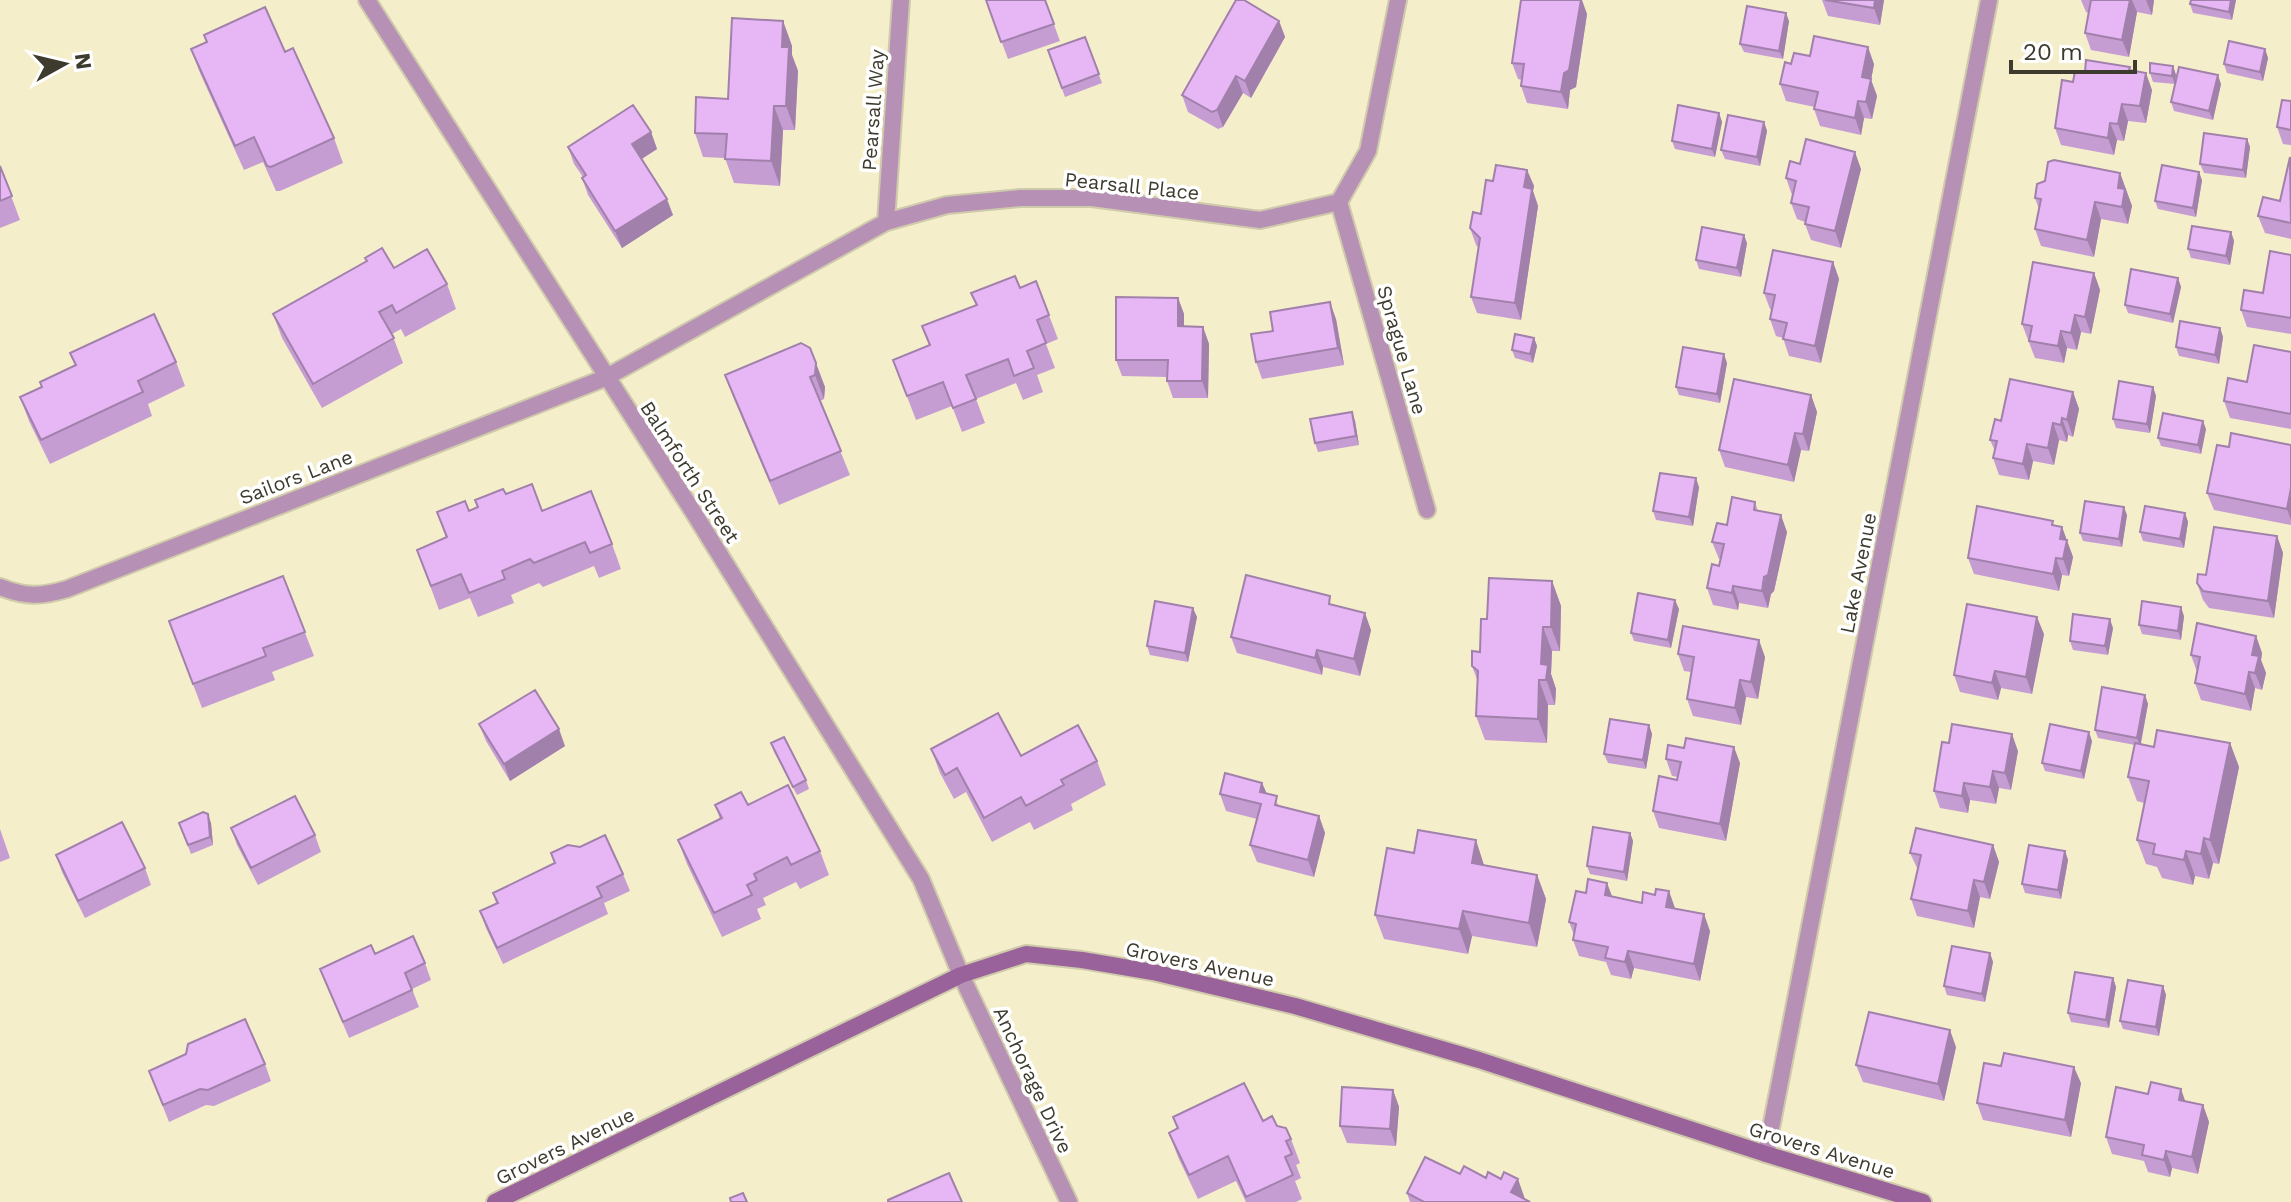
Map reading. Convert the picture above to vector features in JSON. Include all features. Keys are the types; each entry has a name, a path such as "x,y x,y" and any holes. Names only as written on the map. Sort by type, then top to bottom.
{"street":[{"name":"Balmforth Street","path":"367,0 605,378 692,510 921,879 961,975"},
{"name":"Pearsall Way","path":"886,222 901,0"},
{"path":"1339,202 1368,151 1398,0"},
{"name":"Lake Avenue","path":"1766,1154 1989,0"},
{"name":"Pearsall Place","path":"605,378 886,222 947,205 1020,198 1092,198 1260,220 1339,202"},
{"name":"Sprague Lane","path":"1339,202 1427,510"},
{"name":"Sailors Lane","path":"0,587 42,596 67,589 605,378"},
{"name":"Grovers Avenue","path":"495,1202 961,975 1026,954 1153,972 1295,1006 1464,1055 1923,1202"},
{"name":"Anchorage Drive","path":"961,975 1069,1202"}],"building":[{"path":"986,0 1045,0 1054,24 1001,42"},
{"path":"1236,0 1244,0 1279,21 1245,81 1236,76 1217,110 1212,112 1182,95"},
{"path":"1521,0 1581,0 1569,70 1564,73 1561,92 1521,86 1524,64 1512,63"},
{"path":"1825,0 1875,0 1874,8"},
{"path":"2091,0 2130,0 2122,40 2085,33"},
{"path":"2191,0 2231,0 2229,12 2190,4"},
{"path":"1747,6 1786,13 1779,51 1740,44"},
{"path":"265,7 285,52 293,48 334,138 271,167 267,166 254,137 235,146 191,49 207,42 204,35"},
{"path":"732,18 783,21 782,47 789,47 786,106 774,106 771,161 725,159 727,134 695,133 696,97 728,99"},
{"path":"1814,36 1868,47 1862,77 1871,79 1866,102 1858,101 1855,118 1814,109 1818,92 1780,84 1785,62 1791,64 1794,53 1810,56"},
{"path":"1085,37 1099,74 1062,88 1048,50"},
{"path":"2229,41 2265,49 2260,72 2224,64"},
{"path":"2086,60 2130,67 2129,70 2146,73 2140,106 2122,104 2118,124 2110,123 2108,138 2055,128 2062,80 2073,82 2075,71 2085,72"},
{"path":"2150,63 2173,66 2172,76 2150,73"},
{"path":"2179,67 2218,75 2209,111 2171,102"},
{"path":"2282,100 2291,101 2291,130 2277,127"},
{"path":"633,105 651,132 632,144 667,199 615,231 582,178 586,175 568,147"},
{"path":"1678,105 1719,113 1712,149 1672,141"},
{"path":"1728,115 1764,122 1757,157 1721,150"},
{"path":"2204,133 2247,139 2243,170 2200,164"},
{"path":"1806,139 1855,152 1835,231 1805,224 1809,207 1791,203 1796,181 1786,178 1790,161 1800,164"},
{"path":"2290,157 2291,223 2258,216 2263,197 2280,201"},
{"path":"2054,160 2120,173 2118,188 2125,189 2122,207 2095,202 2087,240 2035,229 2041,199 2035,198 2037,184 2045,181 2048,162"},
{"path":"1496,165 1527,170 1524,187 1532,189 1515,303 1471,297 1480,238 1470,228 1473,212 1481,214 1486,180 1493,181"},
{"path":"2162,165 2199,172 2193,208 2155,201"},
{"path":"0,166 12,196 0,201"},
{"path":"2192,226 2231,232 2226,256 2188,249"},
{"path":"1702,227 1744,235 1737,268 1696,260"},
{"path":"382,248 394,268 427,249 447,284 396,313 392,305 379,312 394,338 313,384 273,314 367,261 365,258"},
{"path":"1773,250 1833,262 1815,346 1783,339 1787,323 1770,319 1775,295 1764,293"},
{"path":"2270,251 2291,255 2291,318 2241,310 2244,290 2263,293"},
{"path":"2033,262 2094,273 2085,317 2075,315 2071,333 2061,331 2058,346 2029,341 2032,326 2022,324"},
{"path":"2131,269 2178,278 2170,314 2125,305"},
{"path":"1015,276 1020,288 1036,281 1049,315 1037,320 1046,343 1027,351 1034,368 1014,376 1008,359 966,375 976,399 953,408 943,382 907,396 893,360 930,345 922,326 977,305 971,293"},
{"path":"1116,297 1178,298 1178,326 1203,327 1202,381 1167,381 1168,360 1116,360"},
{"path":"1330,302 1338,348 1256,362 1251,334 1273,331 1270,312"},
{"path":"154,314 176,362 138,381 143,392 41,440 20,397 42,387 40,382 76,365 70,353"},
{"path":"2180,321 2220,328 2215,355 2176,347"},
{"path":"1515,334 1534,338 1530,354 1512,350"},
{"path":"801,343 810,348 816,363 815,375 810,377 841,451 770,481 725,375"},
{"path":"2254,345 2291,352 2291,414 2224,401 2228,378 2247,382"},
{"path":"1683,347 1724,354 1717,394 1676,387"},
{"path":"1734,379 1811,395 1803,434 1795,433 1788,465 1719,450"},
{"path":"2010,379 2073,392 2067,420 2062,418 2061,425 2053,423 2048,448 2027,444 2023,464 1993,458 1997,441 1990,440 1995,419 2001,421"},
{"path":"2119,381 2153,387 2147,424 2113,419"},
{"path":"1352,412 1356,436 1315,443 1310,419"},
{"path":"2163,413 2203,421 2198,445 2158,438"},
{"path":"2231,433 2291,445 2291,488 2287,509 2207,493 2217,445 2229,447"},
{"path":"1660,473 1696,478 1689,517 1653,511"},
{"path":"532,484 542,511 591,491 612,544 590,553 585,542 534,563 530,559 502,571 505,579 469,593 461,574 431,586 417,550 447,537 437,512 465,501 469,511 478,507 475,500 503,489 506,494"},
{"path":"1732,497 1755,502 1754,510 1781,515 1762,591 1733,586 1732,593 1707,588 1712,564 1719,566 1724,544 1712,542 1717,523 1727,525"},
{"path":"2085,501 2124,507 2119,539 2080,533"},
{"path":"1977,506 2053,521 2052,525 2062,527 2060,539 2067,540 2063,559 2056,558 2053,574 1968,558"},
{"path":"2145,506 2185,513 2180,539 2140,532"},
{"path":"2214,527 2277,536 2268,601 2203,591 2197,583 2198,574 2206,575"},
{"path":"1246,575 1330,596 1329,604 1365,613 1354,659 1317,650 1315,658 1231,637"},
{"path":"283,576 305,632 263,648 266,656 193,684 169,621"},
{"path":"1489,578 1552,581 1551,627 1543,627 1541,664 1548,665 1546,680 1539,680 1538,719 1476,716 1478,671 1472,666 1472,651 1480,652 1481,619 1487,619"},
{"path":"1638,593 1675,600 1668,640 1631,633"},
{"path":"1155,601 1193,608 1185,653 1147,646"},
{"path":"2142,601 2181,607 2178,631 2139,625"},
{"path":"1967,604 2037,617 2026,677 1995,671 1992,683 1954,675"},
{"path":"2073,614 2110,619 2105,646 2070,641"},
{"path":"2197,623 2256,636 2252,655 2259,656 2255,673 2249,672 2245,694 2195,683 2200,657 2191,655"},
{"path":"1683,626 1759,640 1751,682 1740,680 1735,708 1687,699 1694,657 1678,654"},
{"path":"2102,687 2145,695 2137,738 2095,730"},
{"path":"535,690 559,729 504,764 479,724"},
{"path":"998,713 1021,756 1078,725 1097,761 1061,780 1064,785 1026,806 1021,797 984,818 957,768 945,775 931,749"},
{"path":"1610,719 1649,725 1643,760 1604,754"},
{"path":"1952,724 2012,734 2005,773 1993,771 1990,787 1964,783 1962,796 1934,791 1942,742 1949,743"},
{"path":"2050,724 2089,732 2081,771 2042,763"},
{"path":"2157,730 2230,743 2210,840 2204,838 2201,854 2186,851 2184,860 2153,854 2155,844 2137,840 2149,781 2128,777 2135,743 2154,747"},
{"path":"784,737 806,780 793,787 771,743"},
{"path":"1686,738 1734,747 1720,824 1653,811 1659,776 1677,780 1681,762 1666,759 1668,745 1684,748"},
{"path":"1225,773 1262,783 1260,792 1277,796 1275,805 1319,816 1308,860 1250,845 1261,804 1220,794"},
{"path":"788,785 820,851 791,865 787,857 754,874 757,880 747,885 752,895 714,913 678,840 722,818 715,805 741,792 748,805"},
{"path":"295,796 315,835 251,868 231,828"},
{"path":"203,812 208,814 210,837 188,845 179,823"},
{"path":"122,822 145,868 78,901 56,855"},
{"path":"1593,827 1630,833 1624,872 1587,866"},
{"path":"1916,828 1993,845 1984,882 1974,880 1968,911 1911,899 1921,855 1910,853"},
{"path":"1418,830 1476,840 1472,863 1537,875 1529,923 1463,911 1459,929 1375,915 1387,848 1414,853"},
{"path":"605,835 623,874 597,887 602,897 497,948 480,911 498,903 493,893 555,863 551,853 568,845 580,847"},
{"path":"2029,845 2065,851 2058,890 2022,884"},
{"path":"1588,879 1607,883 1605,895 1642,903 1643,892 1655,895 1656,889 1669,891 1666,907 1704,914 1694,964 1628,951 1625,962 1605,958 1608,947 1573,940 1576,924 1569,922 1576,891 1586,893"},
{"path":"413,936 425,963 405,973 412,990 343,1022 320,969 371,945 375,954"},
{"path":"1952,946 1990,953 1982,994 1944,986"},
{"path":"2075,972 2113,978 2106,1020 2068,1013"},
{"path":"2128,980 2163,986 2156,1027 2120,1021"},
{"path":"1869,1012 1950,1030 1938,1084 1856,1065"},
{"path":"245,1019 265,1064 208,1090 200,1089 163,1105 149,1071 186,1054 188,1044"},
{"path":"2004,1053 2074,1067 2065,1120 1977,1103 1984,1063 2001,1066"},
{"path":"2151,1082 2181,1089 2179,1100 2203,1105 2192,1157 2166,1151 2164,1160 2142,1155 2144,1145 2106,1137 2116,1087 2148,1094"},
{"path":"1244,1083 1263,1121 1272,1116 1277,1126 1286,1128 1291,1139 1286,1141 1292,1154 1285,1157 1293,1175 1246,1197 1228,1156 1189,1175 1169,1133 1178,1128 1173,1117"},
{"path":"1342,1087 1393,1090 1390,1129 1340,1126"},
{"path":"1425,1157 1460,1174 1464,1166 1486,1178 1488,1172 1501,1179 1504,1172 1518,1179 1511,1192 1530,1202 1424,1202 1407,1193"},
{"path":"949,1173 962,1202 888,1202 888,1200"},
{"path":"743,1193 747,1202 731,1202 730,1198"}]}
